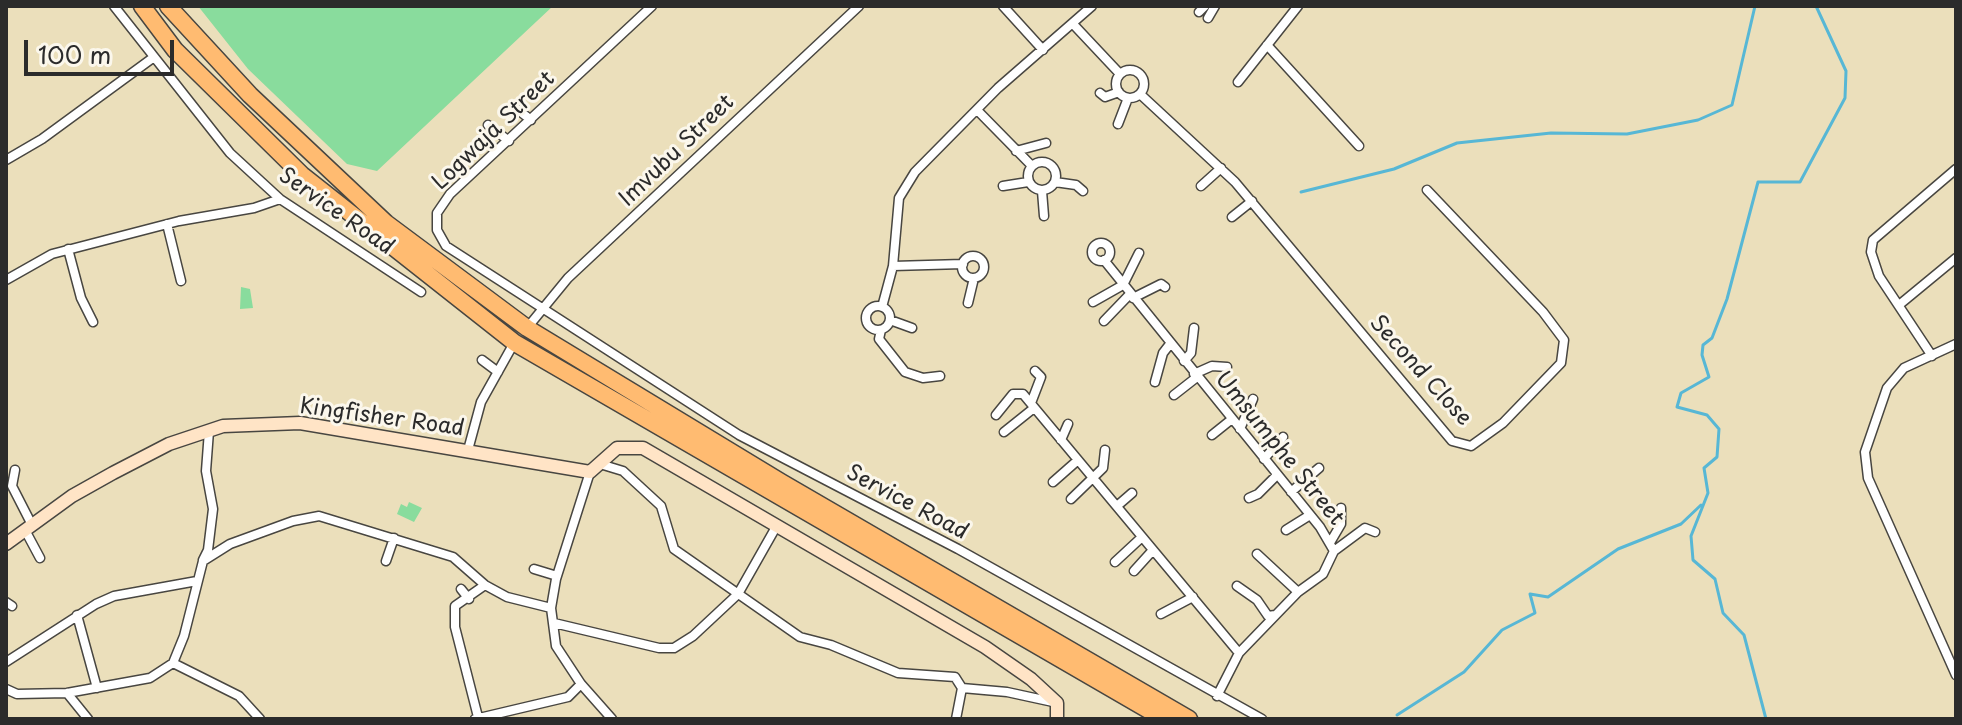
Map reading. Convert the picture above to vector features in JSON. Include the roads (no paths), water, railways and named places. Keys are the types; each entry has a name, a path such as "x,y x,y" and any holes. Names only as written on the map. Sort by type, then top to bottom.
{"highway":[{"path":"142,6 186,61 302,175 515,343 1164,719"},
{"path":"168,6 250,95 386,223 527,328 781,482 1189,719"}],"street":[{"name":"Service Road","path":"114,6 230,153 280,199 421,292"},
{"name":"Logwaja Street","path":"543,308 446,246 437,230 437,213 450,194 652,6"},
{"name":"Imvubu Street","path":"527,328 568,278 859,6"},
{"path":"1003,6 1043,50"},
{"path":"912,328 890,320 882,307 893,266 899,198 915,172 998,88 1092,6"},
{"path":"1208,18 1215,6"},
{"path":"1238,82 1298,6"},
{"path":"1073,24 1120,74"},
{"path":"1267,45 1359,146"},
{"path":"6,160 42,139 154,57"},
{"path":"1132,70 1140,74 1144,86 1140,94 1128,98 1119,92 1116,82 1120,74 1132,70"},
{"path":"1100,93 1105,97 1119,92"},
{"name":"Second Close","path":"1140,94 1221,168 1252,201 1452,441 1471,446 1503,423 1561,363 1564,340 1543,312 1427,190"},
{"path":"1118,124 1128,98"},
{"path":"517,109 531,120"},
{"path":"978,111 1032,166"},
{"path":"488,125 509,141"},
{"path":"1016,151 1046,143"},
{"path":"1028,182 1032,166 1040,162 1050,165 1055,173 1055,182"},
{"path":"1201,186 1221,168"},
{"path":"1932,356 1879,276 1871,252 1873,240 1956,169"},
{"path":"1003,186 1028,182 1042,191"},
{"path":"1042,191 1055,182 1076,185 1083,191"},
{"path":"1042,191 1044,216"},
{"path":"6,280 52,254 68,249 167,224 248,210 280,199"},
{"path":"1232,217 1252,201"},
{"path":"167,224 181,281"},
{"path":"68,249 81,298 93,322"},
{"path":"1093,302 1123,285 1139,253"},
{"path":"893,266 963,264 973,256 982,260 984,270 974,278 968,303"},
{"path":"1899,305 1956,258"},
{"name":"Umsumphe Street","path":"1104,260 1331,541 1334,551 1323,574 1298,592 1239,653 1217,696"},
{"path":"963,264 965,275 974,278"},
{"path":"1104,321 1131,296 1161,284 1165,287"},
{"path":"881,330 872,329 865,319 870,308 882,307"},
{"name":"Service Road","path":"543,308 739,435 958,549 1262,719"},
{"path":"890,320 881,330 879,339 905,372 923,378 940,376"},
{"path":"1184,361 1191,353 1194,328"},
{"path":"468,450 481,402 515,343"},
{"path":"1155,382 1163,353 1170,344"},
{"path":"1956,344 1904,368 1887,388 1865,452 1868,478 1956,675"},
{"path":"482,360 498,372"},
{"path":"1174,395 1196,375 1212,366 1227,367"},
{"path":"1004,432 1033,406 1041,377 1035,371"},
{"path":"996,415 1013,394 1023,394 1239,653"},
{"path":"1240,429 1253,399"},
{"path":"1212,435 1232,419"},
{"name":"Kingfisher Road","path":"6,544 72,496 113,473 169,444 223,426 300,423 595,468"},
{"path":"1061,440 1068,424"},
{"path":"6,689 17,694 67,693 150,678 173,663 184,636 208,550 213,509 206,471 209,431"},
{"path":"1264,459 1283,437"},
{"path":"612,719 581,684 556,646 551,608 557,576 595,468 617,448 643,448 936,616 1031,679 1057,703 1057,719"},
{"path":"1071,499 1103,468 1105,450"},
{"path":"1053,482 1078,460"},
{"path":"595,468 623,471 661,506 674,549 800,637 831,645 898,673 955,677 962,688 956,719"},
{"path":"1291,492 1319,468"},
{"path":"15,470 12,486 40,558"},
{"path":"1249,498 1258,494 1277,475"},
{"path":"1117,506 1132,493"},
{"path":"1331,541 1341,524 1341,508"},
{"path":"1286,530 1310,515"},
{"path":"203,561 230,544 293,521 319,516 453,557 485,585 507,597 551,608"},
{"path":"554,623 659,648 674,648 693,636 738,594 776,527"},
{"path":"1334,551 1365,528 1375,532"},
{"path":"1115,562 1142,537"},
{"path":"386,561 394,538"},
{"path":"1134,571 1153,550"},
{"path":"1257,554 1298,592"},
{"path":"534,569 557,576"},
{"path":"6,662 77,615 114,596 197,581"},
{"path":"485,585 455,606 455,627 473,685 476,718 568,697 581,684"},
{"path":"1237,586 1257,600 1268,616 1275,615"},
{"path":"461,589 469,599"},
{"path":"1161,614 1193,597"},
{"path":"77,615 97,688"},
{"path":"173,663 239,696 260,719"},
{"path":"962,688 1007,692 1057,703"},
{"path":"67,693 88,719"}],"waterway":[{"path":"1301,192 1394,169 1457,143 1551,133 1627,134 1698,120 1732,105 1755,6"},
{"path":"1766,719 1744,635 1723,613 1715,579 1693,560 1691,536 1708,493 1704,468 1717,457 1719,429 1707,415 1677,407 1681,393 1709,377 1702,355 1703,345 1712,338 1727,299 1758,182 1800,182 1845,98 1846,71 1816,6"},
{"path":"1397,715 1464,672 1502,630 1535,613 1530,594 1548,597 1618,549 1681,524 1701,505"}]}
